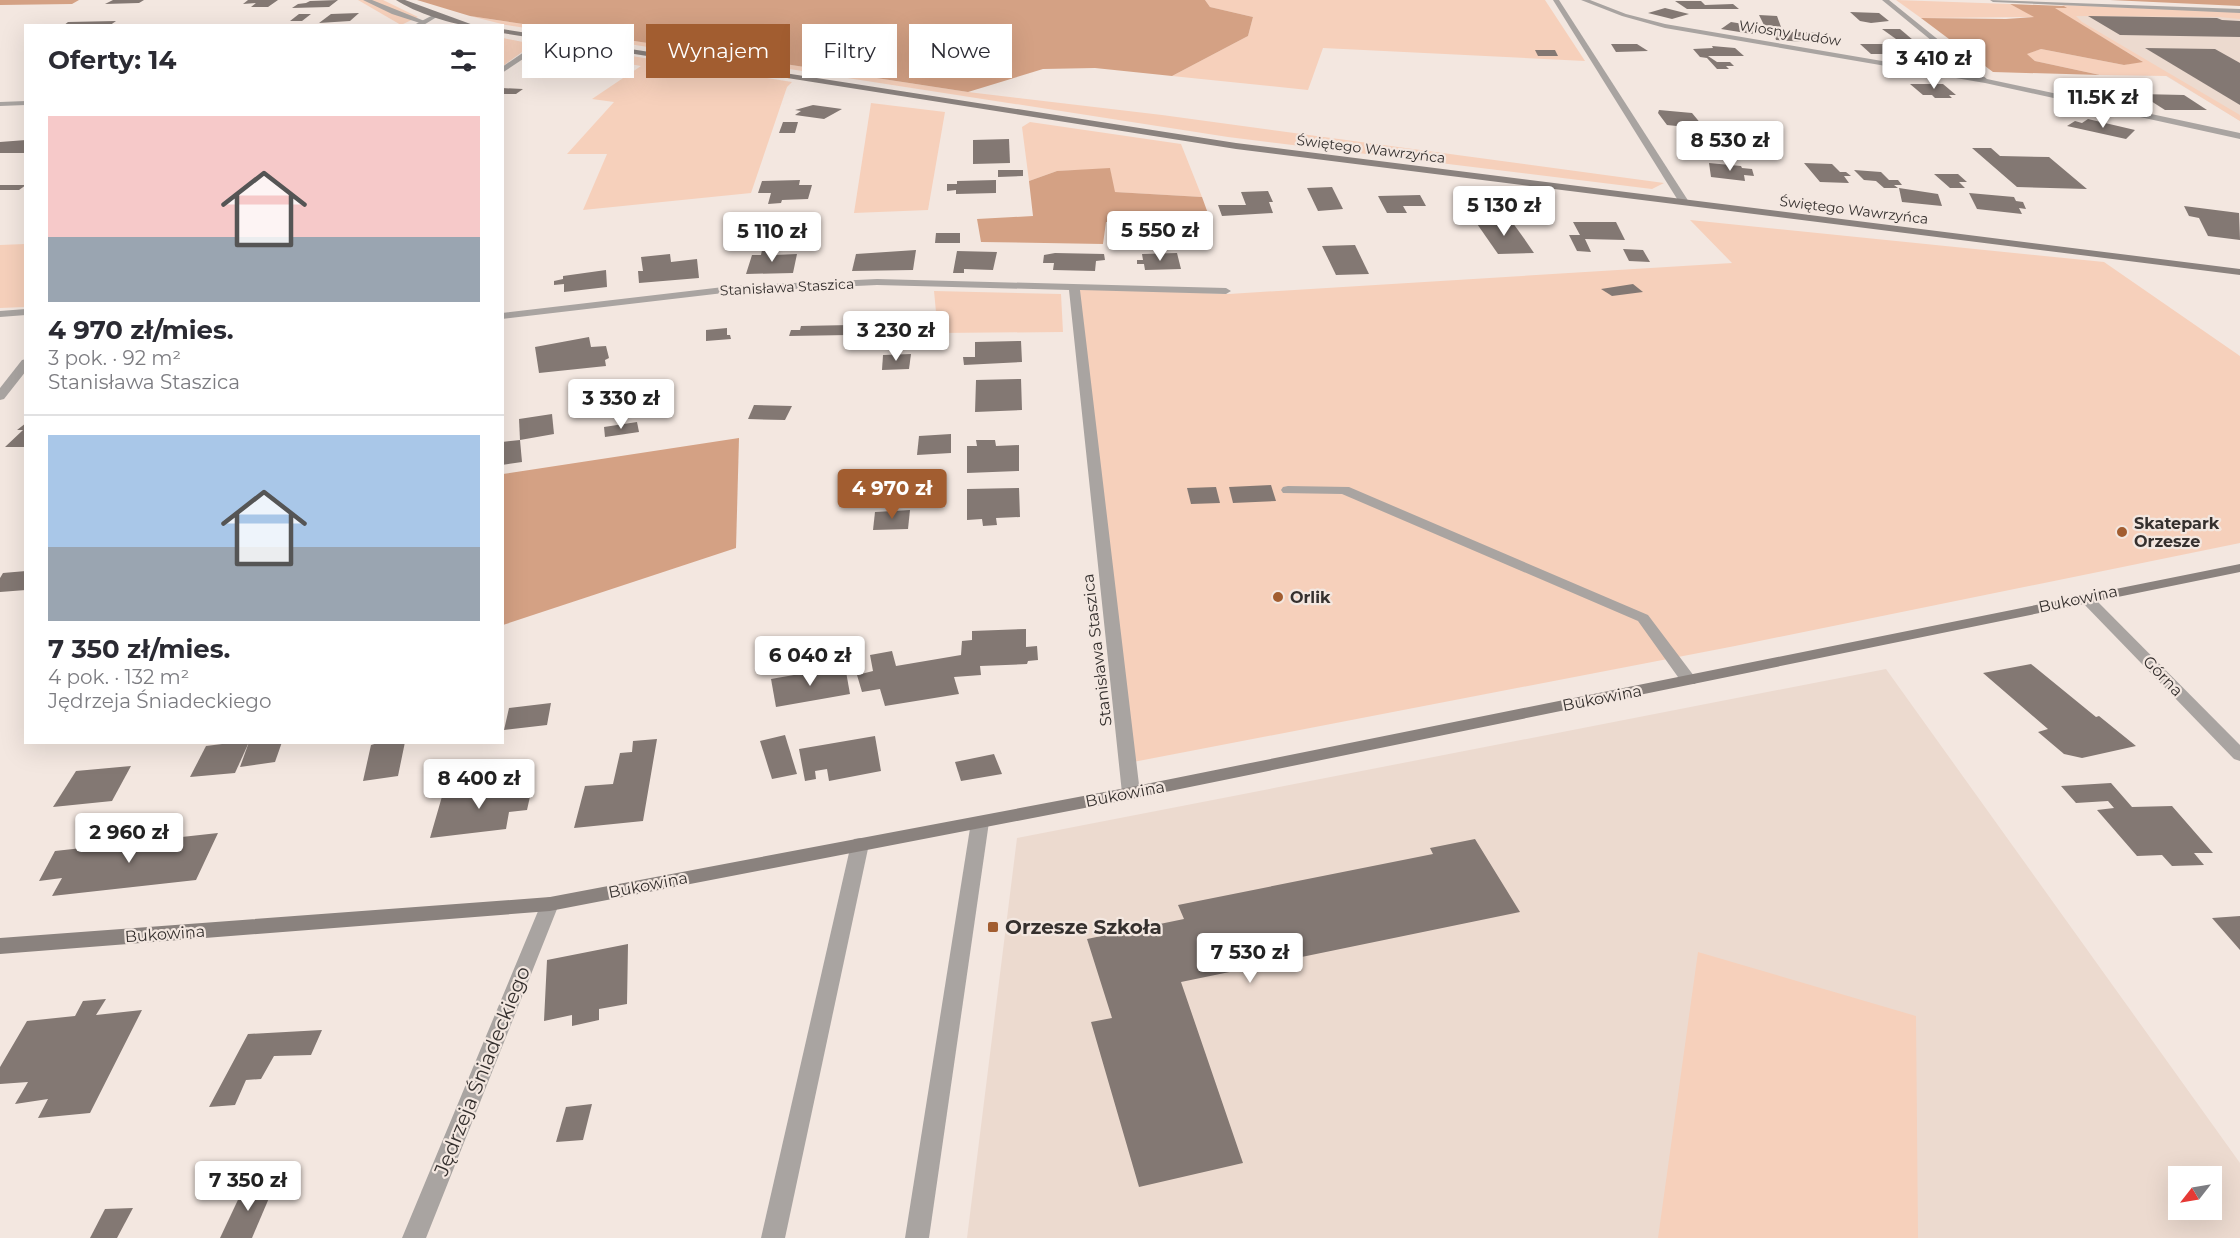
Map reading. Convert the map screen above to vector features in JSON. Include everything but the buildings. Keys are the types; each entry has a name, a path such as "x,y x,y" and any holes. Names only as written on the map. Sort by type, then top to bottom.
{"street":[{"path":"366,0 394,13 423,21"},
{"path":"399,0 466,24"},
{"path":"1556,0 1684,202"},
{"name":"Wiosny Ludów","path":"1584,0 1624,15 1665,26 1985,81 2240,136"},
{"path":"1885,0 1985,81"},
{"path":"1993,0 2240,11"},
{"path":"418,24 437,15"},
{"name":"Świętego Wawrzyńca","path":"504,32 522,35"},
{"name":"Świętego Wawrzyńca","path":"634,52 1236,146 2240,272"},
{"path":"504,70 522,57"},
{"path":"0,104 24,103"},
{"name":"Stanisława Staszica","path":"504,316 744,289 877,282 1226,291"},
{"name":"Stanisława Staszica","path":"1074,288 1131,793"},
{"path":"0,314 24,312"},
{"path":"0,396 24,365"},
{"path":"11,383 24,381"},
{"path":"1288,490 1344,490 1643,618 1689,680"},
{"name":"Bukowina","path":"2,949 550,904 1131,793 2240,568"},
{"name":"Górna","path":"2086,598 2240,755"},
{"path":"917,1238 980,822"},
{"path":"773,1238 860,844"},
{"name":"Jędrzeja Śniadeckiego","path":"414,1238 550,904"}],"shaded area":[{"path":"0,0 79,0 72,4 0,5"},
{"path":"358,0 383,0 418,17 399,24"},
{"path":"417,0 1205,0 1210,7 1253,17 1248,36 1172,76 1095,68 1043,69 968,92 876,78 897,78 897,24 802,24 802,67 790,65 790,24 646,24 646,43 634,41 634,24 522,24 470,16"},
{"path":"1205,0 1545,0 1585,61 1323,48 1308,90 1172,76 1248,36 1253,17 1210,7"},
{"path":"1896,0 2010,4 2036,17 1921,18"},
{"path":"2110,0 2240,0 2240,6"},
{"path":"2010,4 2064,6 2067,8 2055,8 2143,62 2124,65 2041,49 2027,54 2035,61 2100,75 1993,72 1921,18 2034,17"},
{"path":"2062,5 2240,12 2240,19 2076,16 2082,22 2240,115 2240,121 2167,76 2100,75 2035,61 2026,54 2041,49 2124,65 2142,61 2054,8 2066,7"},
{"path":"2054,8 2240,14 2240,121 2143,62"},
{"path":"470,16 522,24 522,27"},
{"path":"504,38 522,42 522,52 504,65"},
{"path":"634,41 646,43 646,47 634,45"},
{"path":"634,56 646,58 646,78 767,78 792,82 787,87 751,193 583,210 607,154 567,154 614,102 592,99 623,78 634,78 634,71 641,66 634,65"},
{"path":"790,65 802,67 802,71 790,69"},
{"path":"848,78 876,78 1664,183 1652,189 1228,137"},
{"path":"871,103 945,112 928,210 854,213"},
{"path":"1030,122 1181,144 1202,197 1114,192 1110,169 1057,171 1029,181 1022,127"},
{"path":"1110,168 1115,192 1202,197 1210,219 1106,222 1103,244 981,242 977,219 1033,216 1029,181 1057,171"},
{"path":"1690,220 2104,262 2240,356 2240,543 1735,646 1128,763 1074,288 1229,294 1732,263"},
{"path":"24,244 24,307 0,308 0,245"},
{"path":"934,291 1061,294 1063,332 938,333"},
{"path":"739,438 736,548 504,625 504,474"},
{"path":"1886,669 2240,1163 2240,1238 967,1238 1017,838"},
{"path":"1698,952 1916,1016 1918,1238 1658,1238"}],"place":[{"name":"Skatepark Orzesze","path":"2122,532"},
{"name":"Orlik","path":"1278,597"},
{"name":"Orzesze Szkoła","path":"993,927"}]}
